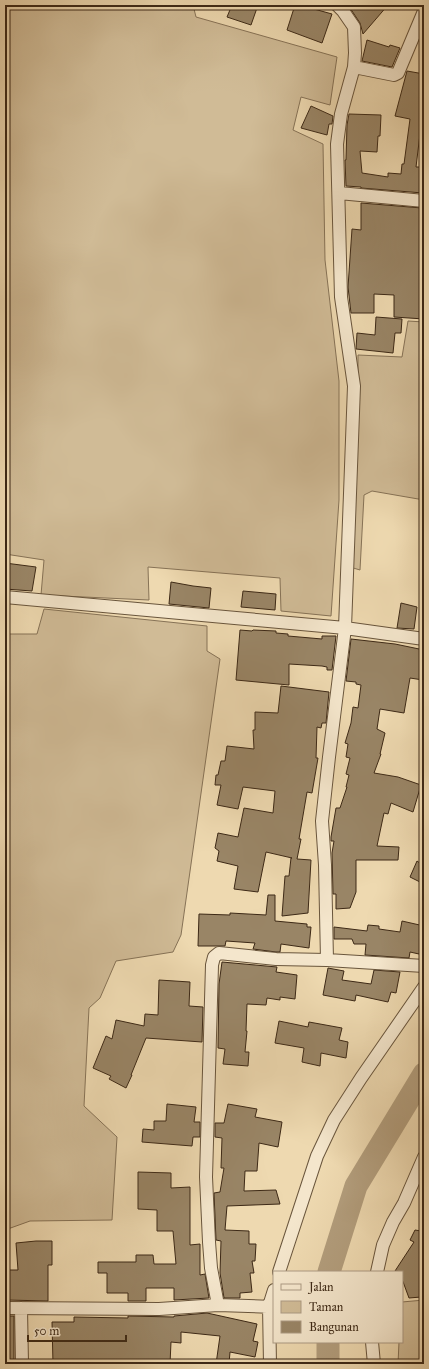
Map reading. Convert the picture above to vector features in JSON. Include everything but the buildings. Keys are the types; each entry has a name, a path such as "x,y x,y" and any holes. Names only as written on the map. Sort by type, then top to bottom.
{"street":[{"path":"326,960 325,865 322,821 345,628 354,386 342,303 337,144 341,114 354,67 354,27 337,5"},
{"path":"354,67 394,75 398,73 424,11"},
{"path":"339,193 424,201"},
{"path":"5,597 345,628 424,639"},
{"path":"218,1305 211,1268 206,1177 212,965 214,957 219,953 276,959 326,960 424,966"},
{"path":"279,1271 317,1156 334,1120 424,987"},
{"path":"377,1271 383,1245 393,1222 404,1203 424,1157"},
{"path":"5,1308 159,1309 218,1305 272,1306 270,1364"},
{"path":"21,1308 22,1364"},
{"path":"372,1343 374,1364"}],"green space":[{"path":"5,5 193,5 196,17 337,57 330,105 301,97 293,130 323,144 325,260 339,381 339,500 331,616 281,611 280,578 148,567 149,600 41,595 44,560 5,554"},
{"path":"408,321 424,322 424,500 372,491 364,495 360,570 350,567 358,396 358,355 402,357"},
{"path":"44,609 207,626 207,651 220,659 181,935 173,952 116,961 100,998 89,1008 84,1106 117,1137 112,1220 30,1221 5,1230 5,634 37,634"},
{"path":"424,1300 424,1364 398,1364 399,1343 403,1343 403,1302"}],"waterway":[{"path":"329,1271 356,1186 424,1074"},
{"path":"328,1343 328,1364"}]}
